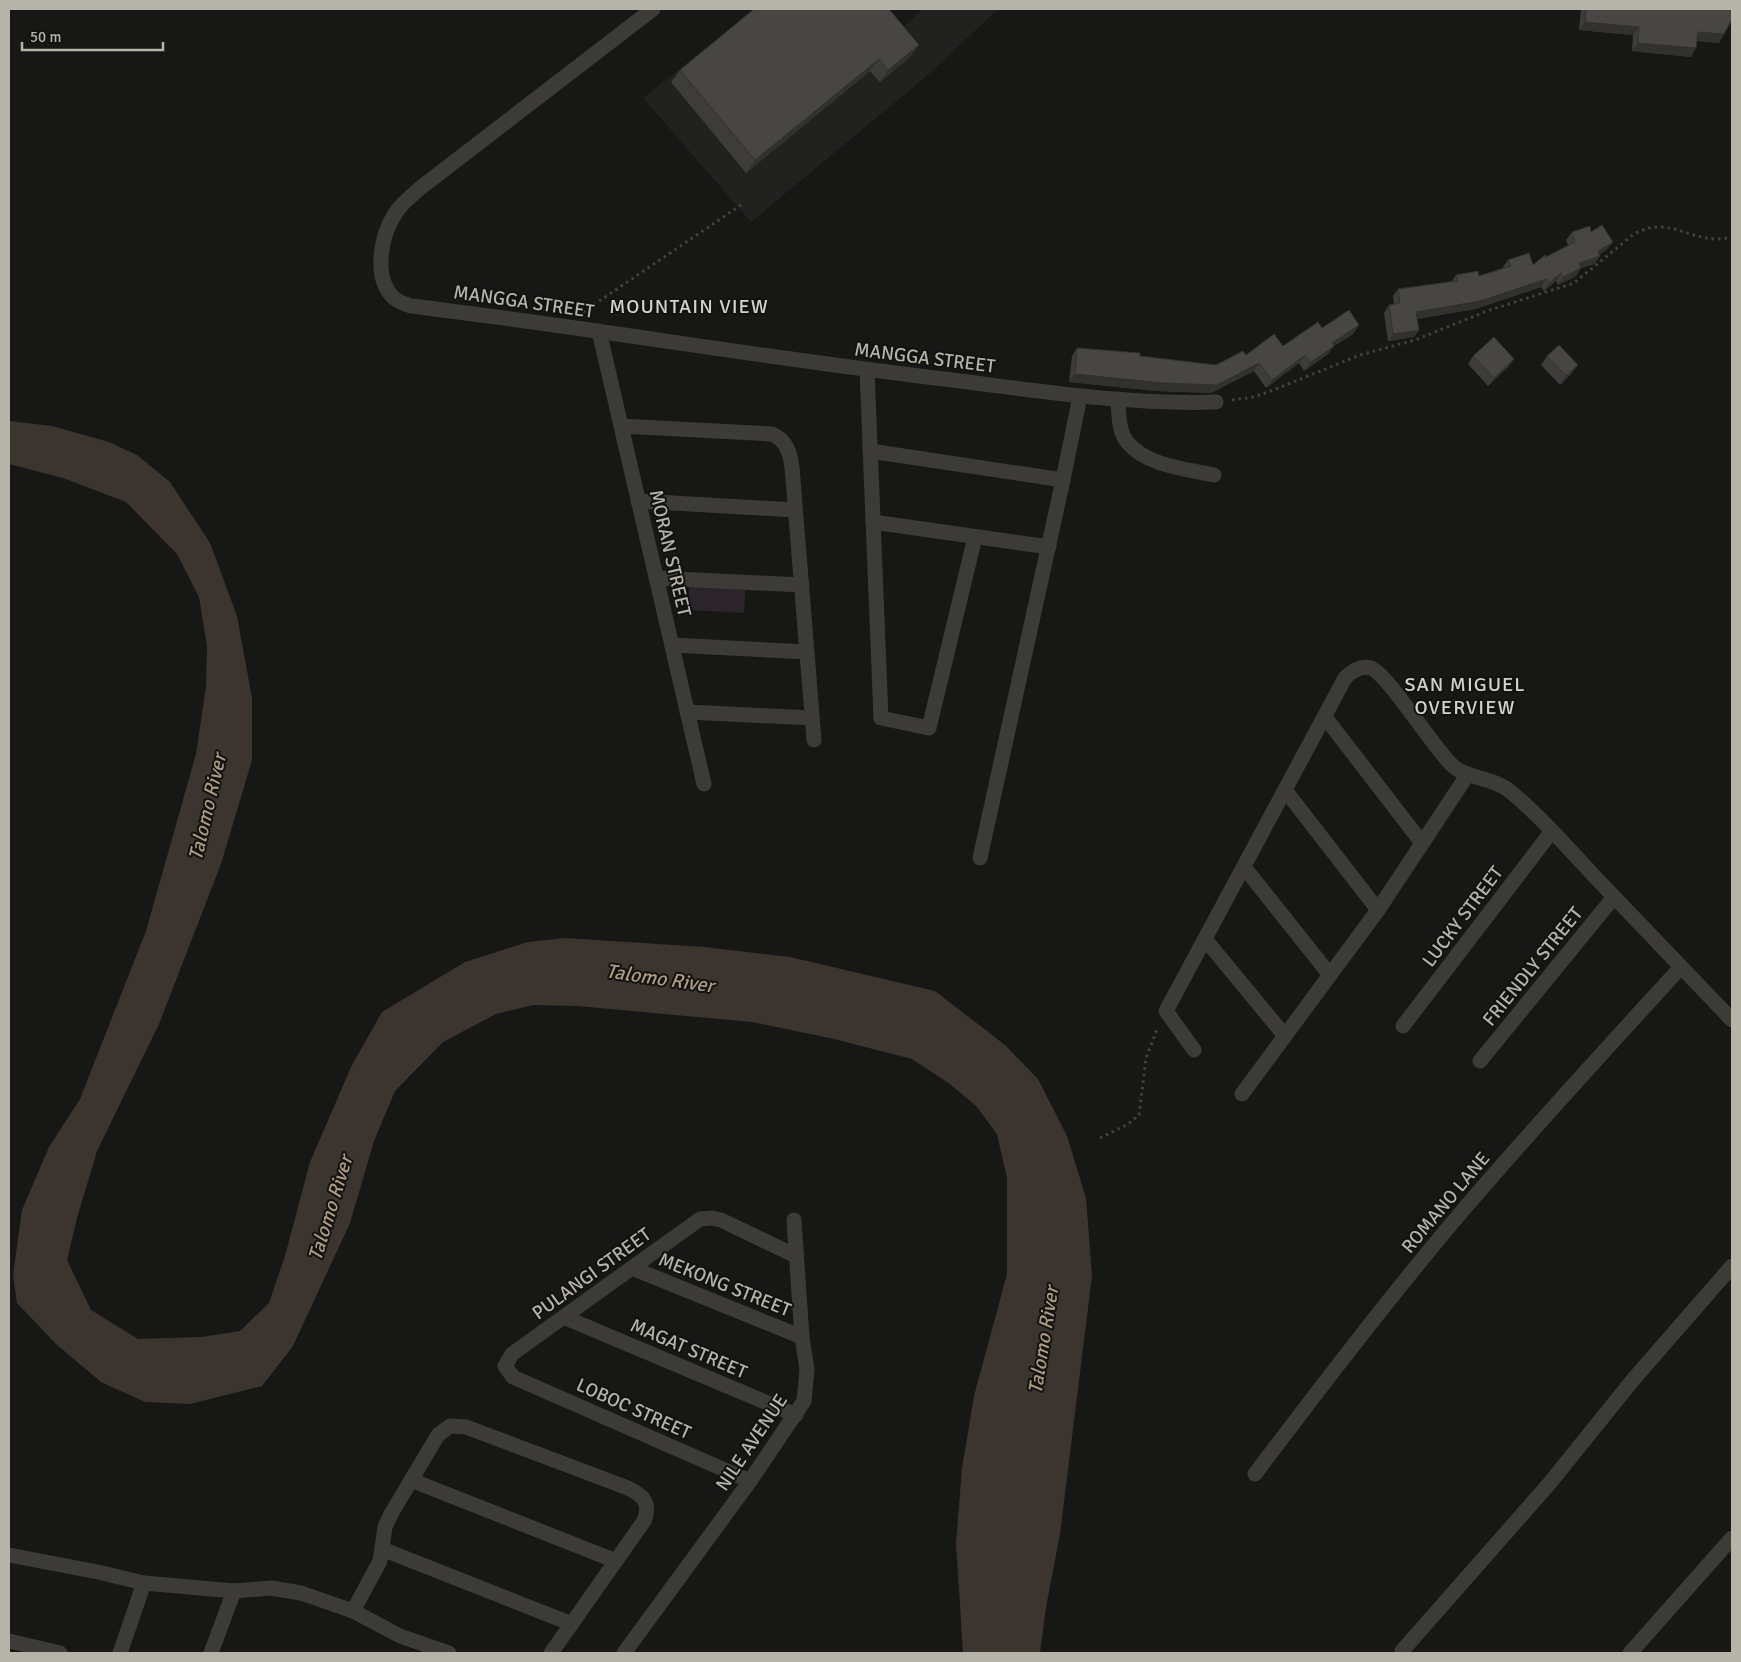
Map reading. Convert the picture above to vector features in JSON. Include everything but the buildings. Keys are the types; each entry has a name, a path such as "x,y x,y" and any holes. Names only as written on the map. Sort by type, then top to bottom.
{"street":[{"name":"MANGGA STREET","path":"652,9 419,189 397,210 384,238 382,273 386,288 395,299 411,306 600,331 867,370 1080,396 1166,402 1216,402"},
{"name":"MORAN STREET","path":"600,331 704,784"},
{"path":"867,370 881,718 929,728 975,536"},
{"path":"980,858 1049,547 1080,396"},
{"path":"1118,399 1122,431 1128,443 1140,453 1160,462 1214,475"},
{"path":"621,426 772,434 782,440 787,446 791,459 814,740"},
{"path":"870,451 1063,480"},
{"path":"638,501 795,510"},
{"path":"873,522 1049,547"},
{"path":"656,578 802,585"},
{"path":"672,645 807,652"},
{"path":"1194,1050 1166,1011 1345,678 1352,671 1370,668 1384,677 1446,759 1456,768 1468,774 1484,777 1510,791 1552,831 1732,1020"},
{"path":"687,712 812,718"},
{"path":"1325,716 1422,843"},
{"path":"1242,1094 1378,910 1468,774"},
{"path":"1285,790 1378,910"},
{"name":"LUCKY STREET","path":"1403,1026 1552,831"},
{"path":"1244,867 1330,975"},
{"name":"FRIENDLY STREET","path":"1480,1061 1614,896"},
{"path":"1205,939 1285,1036"},
{"name":"ROMANO LANE","path":"1254,1474 1328,1378 1462,1211 1537,1125 1681,967"},
{"name":"PULANGI STREET","path":"505,1366 512,1354 566,1318 692,1223 706,1218 721,1220 796,1256"},
{"name":"NILE AVENUE","path":"624,1653 750,1481 804,1401 806,1386 794,1220"},
{"path":"1402,1651 1549,1484 1632,1381 1732,1266"},
{"name":"MEKONG STREET","path":"632,1268 802,1337"},
{"name":"MAGAT STREET","path":"566,1318 796,1415"},
{"name":"LOBOC STREET","path":"505,1366 513,1376 750,1481"},
{"path":"353,1611 377,1567 388,1520 438,1435 450,1426 466,1427 628,1488 645,1498 648,1505 647,1513 616,1561 551,1653"},
{"path":"411,1480 616,1561"},
{"path":"1630,1653 1732,1538"},
{"path":"382,1549 572,1624"},
{"path":"9,1555 144,1583 234,1591 253,1588 286,1591 322,1599 353,1611 400,1636 449,1653"},
{"path":"120,1653 144,1583"},
{"path":"211,1653 234,1591"},
{"path":"9,1641 60,1653"}],"path":[{"path":"574,318 744,204"},
{"path":"1216,402 1254,397 1360,355 1416,340 1487,311 1574,283 1644,228 1668,226 1708,239 1732,237"},
{"path":"1100,1138 1128,1124 1140,1115 1146,1058 1154,1034 1166,1011"}],"shaded area":[{"path":"755,9 896,34 923,9 998,9 928,75 751,222 643,98"},
{"path":"690,573 746,576 744,613 688,610"}],"water":[{"name":"Talomo River","path":"9,421 52,426 109,442 137,455 170,482 210,543 237,616 252,698 252,760 221,864 159,1024 97,1151 77,1218 67,1260 91,1310 138,1339 201,1337 240,1331 269,1303 285,1256 310,1162 352,1065 382,1012 465,962 528,942 565,938 704,947 790,957 935,991 1005,1045 1038,1079 1067,1136 1086,1198 1092,1276 1060,1534 1046,1607 1040,1653 963,1653 956,1543 962,1468 974,1396 1007,1274 1007,1178 997,1134 976,1106 950,1084 912,1059 834,1039 752,1022 577,1006 533,1005 496,1014 443,1042 395,1091 374,1141 350,1223 293,1346 262,1386 190,1404 145,1402 101,1382 56,1344 17,1303 13,1275 22,1210 49,1147 80,1099 146,931 196,754 206,687 207,646 199,597 177,554 126,502 63,478 9,464"}],"district":[{"name":"MOUNTAIN VIEW","path":"689,306"},
{"name":"SAN MIGUEL OVERVIEW","path":"1465,696"}]}
